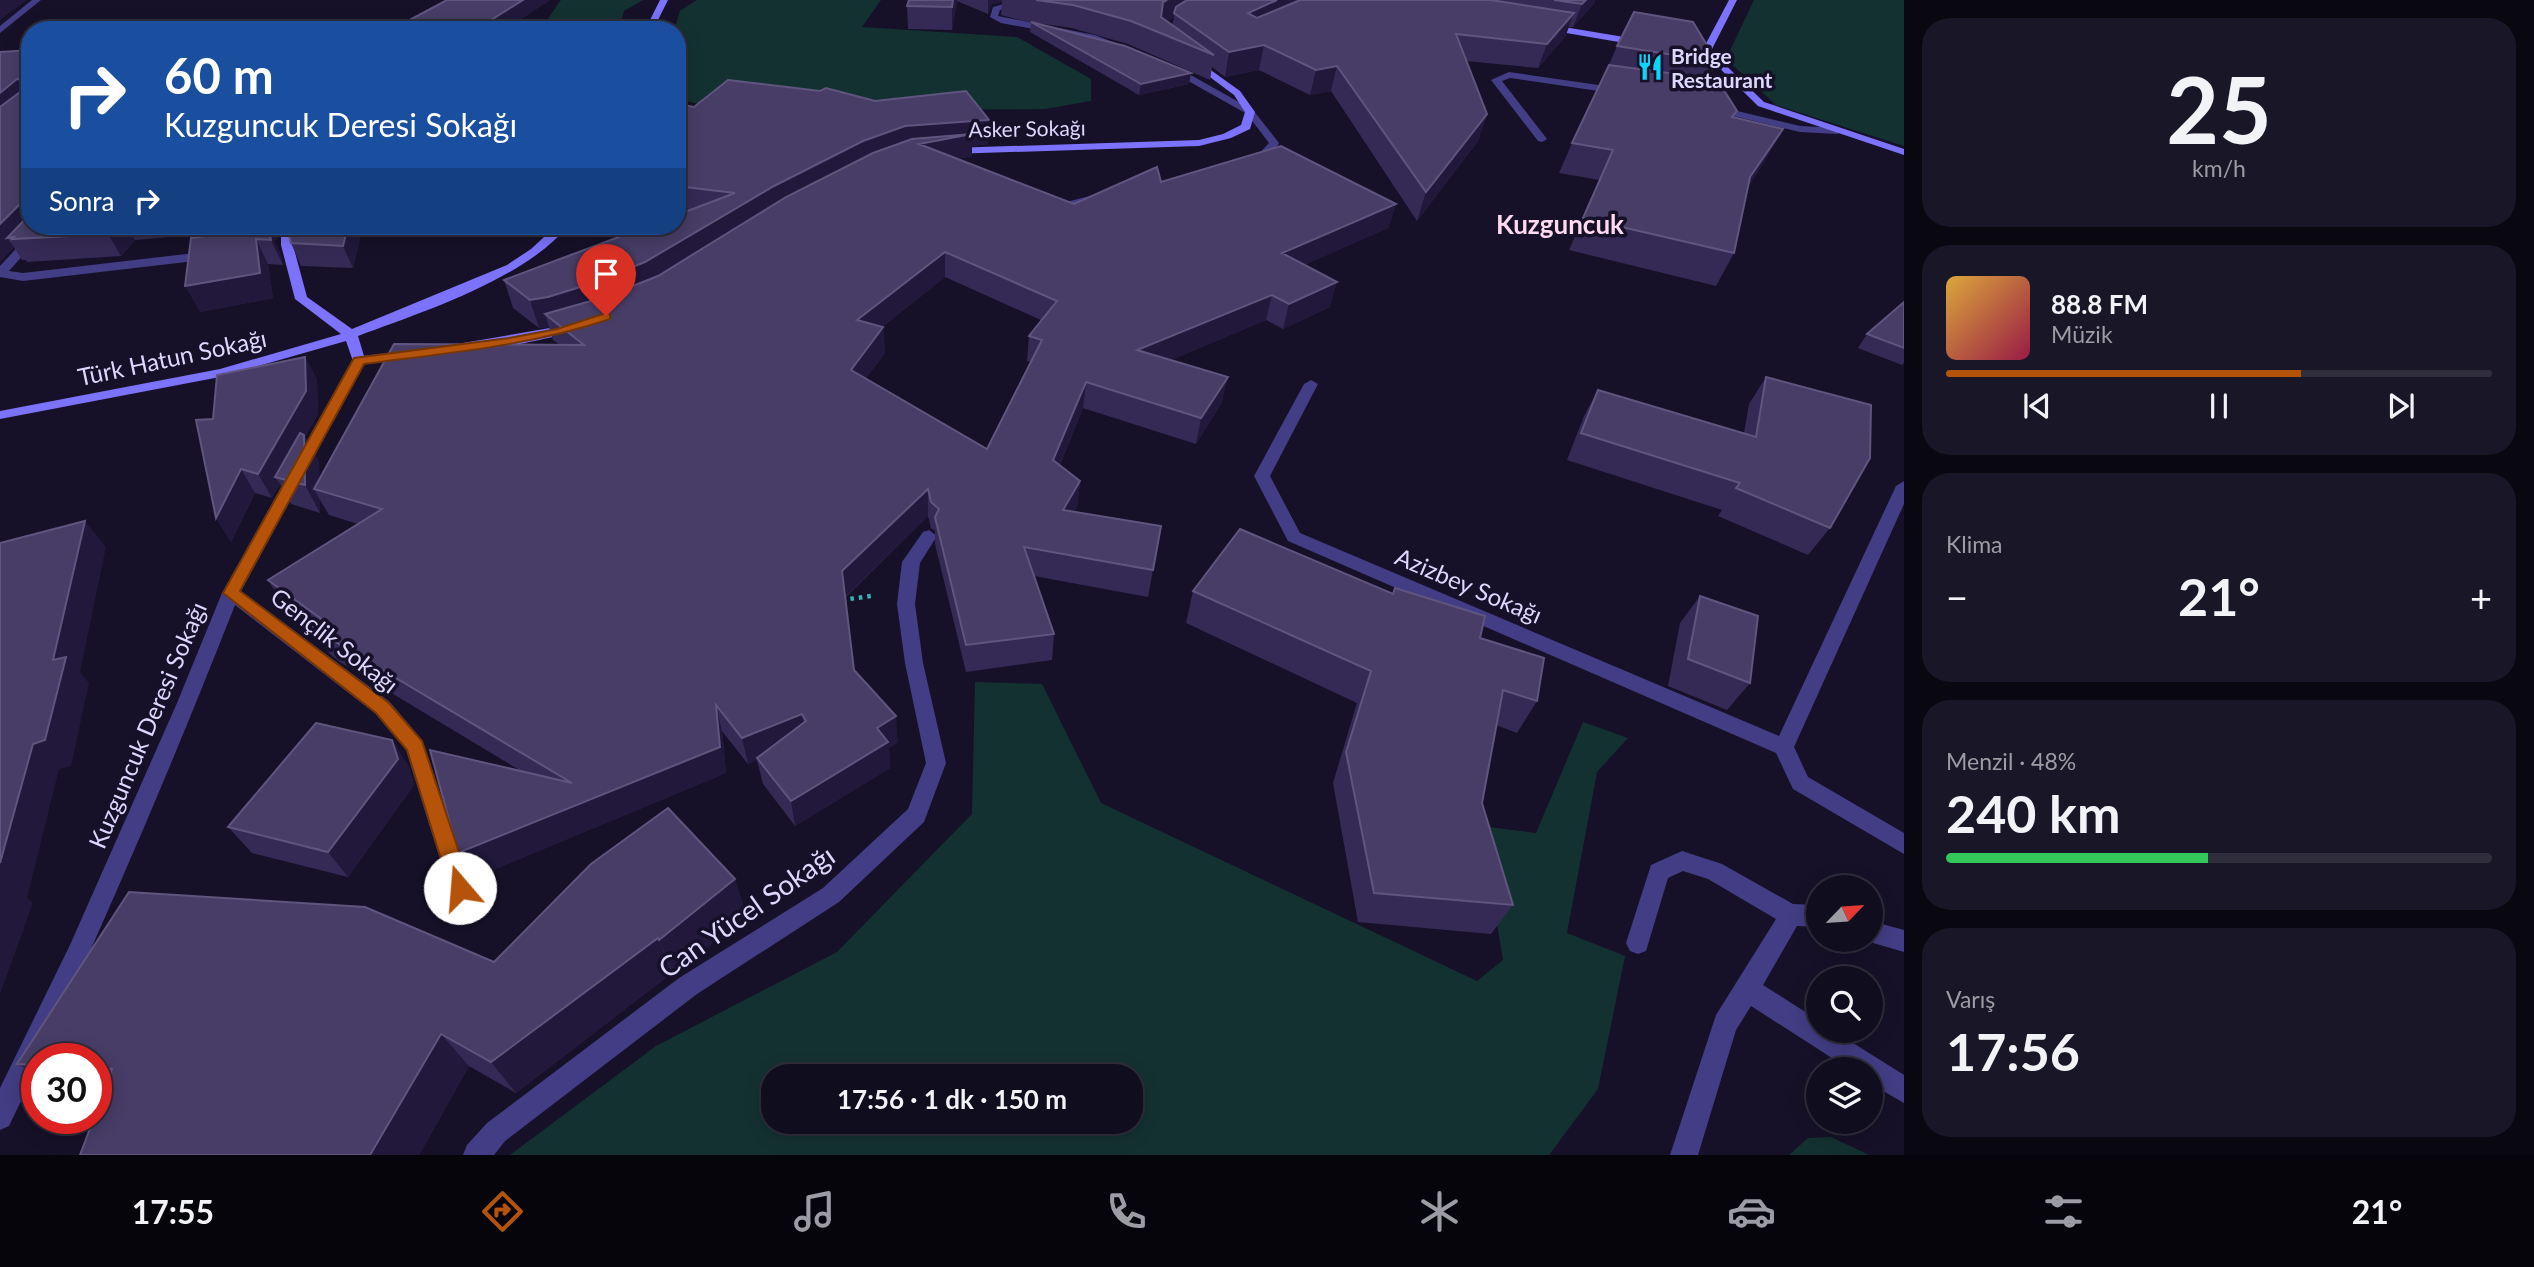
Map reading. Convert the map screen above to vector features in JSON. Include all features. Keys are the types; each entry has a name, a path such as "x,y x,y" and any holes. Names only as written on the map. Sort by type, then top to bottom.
{"street":[{"path":"0,30 37,0"},
{"path":"408,21 446,13 467,0"},
{"path":"654,21 664,0"},
{"path":"1026,0 996,9 994,17 1001,21 1095,38 1132,51"},
{"path":"1706,51 1733,0"},
{"path":"1531,25 1656,45"},
{"path":"1693,49 1706,51 1761,104 1904,152"},
{"path":"1183,54 1237,93 1274,142 1257,162 1230,168"},
{"path":"1157,60 1250,113"},
{"path":"1542,139 1496,80 1509,75 1624,91"},
{"path":"1704,106 1800,129 1837,131"},
{"name":"Asker Sokağı","path":"933,153 1199,144 1246,127 1250,113"},
{"path":"1061,205 1112,193"},
{"path":"0,273 35,235"},
{"path":"284,235 280,246 301,299 351,335 359,361 414,354"},
{"name":"Türk Hatun Sokağı","path":"0,415 140,389 291,355 351,335 511,268 535,253 553,235"},
{"path":"0,273 23,277 232,252"},
{"path":"455,348 547,334 583,324"},
{"name":"Kuzguncuk Deresi Sokağı","path":"0,1117 83,940 187,703 231,593 359,361"},
{"name":"Azizbey Sokağı","path":"1311,384 1262,476 1294,537 1784,747"},
{"path":"1904,486 1784,747 1800,783 1904,844"},
{"name":"Can Yücel Sokağı","path":"477,1155 496,1132 688,986 831,895 916,815 936,763 914,663 906,604 911,562 929,536"},
{"name":"Gençlik Sokağı","path":"231,593 383,708 415,746 460,888"},
{"path":"1638,943 1659,872 1682,861 1714,871 1790,915 1806,916"},
{"path":"1684,1155 1725,1024 1774,947 1790,915"},
{"path":"1883,935 1904,941"},
{"path":"1747,989 1904,1090"}],"path":[{"path":"834,601 908,588"}],"green space":[{"path":"561,0 643,0 624,11 621,21 546,21"},
{"path":"697,0 881,0 862,27 1017,37 1091,79 1091,101 1045,109 718,108 686,101 686,21 677,21 680,11"},
{"path":"1754,0 1904,0 1904,146 1776,105 1726,59"},
{"path":"975,682 1042,684 1101,803 1477,981 1503,960 1481,826 1536,833 1583,722 1628,738 1597,772 1567,933 1625,956 1598,1089 1549,1155 510,1155 656,1046 837,952 972,814"},
{"path":"1831,1137 1869,1155 1789,1155 1808,1138"}],"building":[{"path":"447,0 523,0 489,21 408,21"},
{"path":"909,0 953,0 952,7 907,6"},
{"path":"1036,0 1167,0 1163,2 1161,17 1214,55 1131,21 1073,5"},
{"path":"1187,0 1277,0 1248,13 1257,18 1300,0 1491,0 1574,13 1547,44 1456,34 1487,114 1426,192 1337,66 1316,70 1264,45 1229,52 1174,13 1176,7"},
{"path":"1554,0 1586,0 1582,4"},
{"path":"1634,12 1693,22 1717,62 1617,46"},
{"path":"1031,22 1125,46 1191,73 1141,84"},
{"path":"21,51 21,203 0,224 0,107 20,92 20,79 0,93 0,52"},
{"path":"1609,65 1676,74 1720,84 1737,111 1732,117 1783,129 1750,177 1734,253 1583,218 1613,150 1572,143"},
{"path":"728,80 820,91 826,88 875,101 966,91 989,120 905,126 863,141 774,186 645,262 593,283 530,300 504,280 624,235 686,235 686,212 735,193 686,187 686,106 694,107"},
{"path":"972,134 919,144 1074,204 1157,167 1161,182 1281,146 1396,204 1282,253 1337,282 1289,304 1272,295 1137,350 1228,377 1201,418 1086,382 1053,460 1080,481 1063,510 1161,526 1153,570 1024,547 1054,634 966,645 935,517 939,509 931,502 928,489 842,571 854,670 896,716 877,728 888,742 791,801 757,758 806,721 802,714 742,738 716,705 720,747 458,853 430,750 572,783 324,635 313,627 324,621 268,580 382,509 314,489 394,344 584,345 545,314 605,297 658,276 786,197 873,153 912,139","holes":["945,252 1057,301 1029,336 1042,340 987,449 851,370 883,327 857,320"]},
{"path":"21,223 21,235 89,235 12,239 14,237 7,238"},
{"path":"214,235 270,235 271,240 256,239 260,273 185,286 191,238"},
{"path":"289,235 346,235 343,246 291,243"},
{"path":"1904,302 1904,348 1867,334"},
{"path":"305,357 306,391 258,474 241,469 216,518 196,420 213,419 217,375"},
{"path":"1766,377 1871,405 1870,458 1830,528 1736,488 1740,483 1581,433 1598,390 1756,437"},
{"path":"300,433 304,435 305,485 275,477"},
{"path":"85,521 53,660 66,657 45,740 33,744 0,863 0,543"},
{"path":"1240,529 1393,594 1395,588 1485,616 1480,638 1544,658 1537,701 1503,690 1482,803 1513,905 1374,893 1346,752 1371,671 1193,591"},
{"path":"1700,596 1758,616 1750,683 1688,659"},
{"path":"316,723 392,740 398,759 328,852 228,827"},
{"path":"668,808 735,879 659,940 658,938 491,1062 441,1034 370,1155 80,1155 88,1134 112,1134 112,1043 31,1043 129,892 365,907 494,962 591,864"}],"place":[{"name":"Bridge Restaurant","path":"1650,67"}],"district":[{"name":"Kuzguncuk","path":"1560,224"}],"route":[{"path":"460,888 415,746 383,708 231,593 359,361 560,332 606,316"}]}
